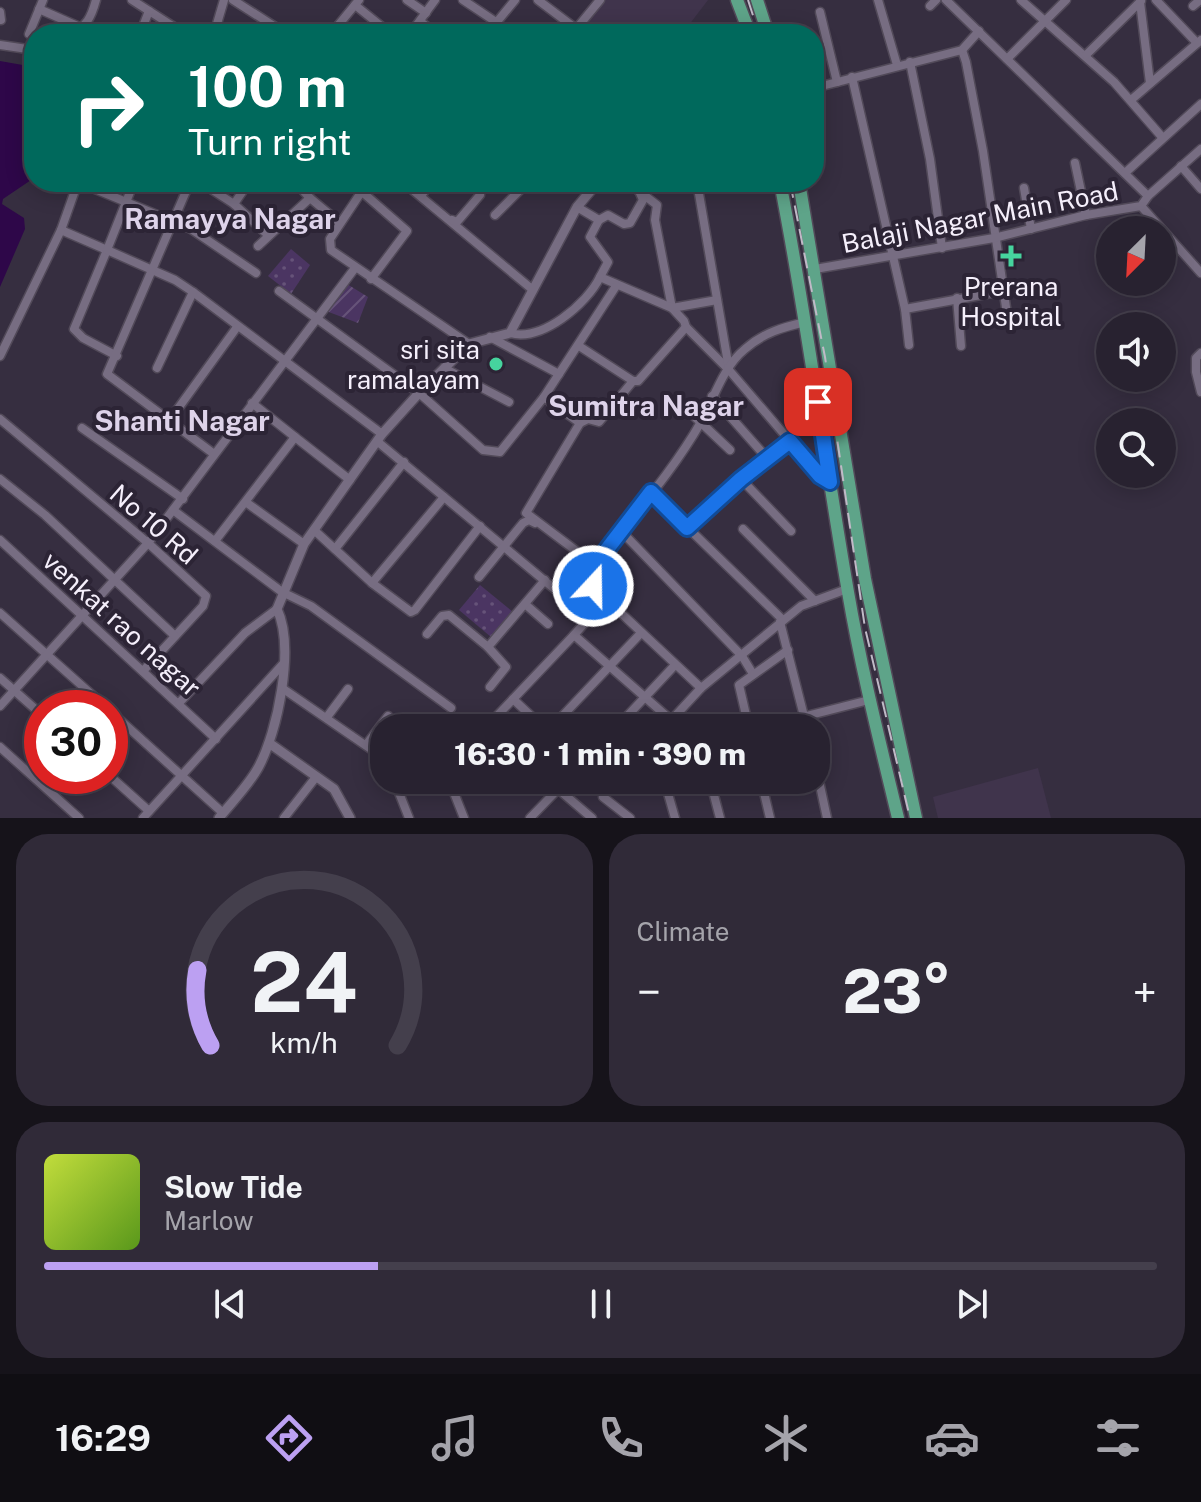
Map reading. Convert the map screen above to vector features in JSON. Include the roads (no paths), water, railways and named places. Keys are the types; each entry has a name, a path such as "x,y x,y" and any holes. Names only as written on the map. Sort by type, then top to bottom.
{"highway":[{"path":"737,0 746,24"},
{"path":"757,0 765,24"},
{"path":"782,192 806,322 848,591 869,700 898,818"},
{"path":"801,192 869,591 916,818"},
{"path":"848,591 869,591"}],"street":[{"path":"86,24 91,18 96,0"},
{"path":"132,0 169,24"},
{"path":"217,24 224,0"},
{"path":"233,0 271,24"},
{"path":"407,0 426,13"},
{"path":"418,24 435,0"},
{"path":"463,0 496,22 515,0"},
{"path":"538,0 567,24"},
{"path":"583,24 600,0"},
{"path":"878,0 897,65"},
{"name":"Balaji Nagar Main Road","path":"946,0 1148,196"},
{"path":"1021,0 1086,55 1131,100 1162,137"},
{"path":"1007,59 1066,0"},
{"path":"1131,100 1199,42 1156,0"},
{"path":"1086,55 1141,1"},
{"path":"1141,1 1150,83"},
{"path":"339,24 357,2 380,24"},
{"path":"33,24 41,4 75,24"},
{"path":"144,24 149,11"},
{"path":"0,12 1,20"},
{"path":"820,12 823,24"},
{"path":"420,21 424,24"},
{"path":"824,28 837,82"},
{"path":"824,85 962,50 979,31"},
{"path":"0,45 24,49"},
{"path":"962,50 983,151 1007,314"},
{"path":"910,62 930,159 942,248"},
{"path":"852,77 905,309 909,345"},
{"path":"1125,173 1201,104"},
{"name":"Balaji Nagar Main Road","path":"815,269 994,238 1086,215 1141,206 1148,196 1201,149"},
{"path":"1075,163 1086,215"},
{"path":"1181,166 1201,189"},
{"path":"1024,188 1031,229"},
{"path":"0,356 61,230 74,192"},
{"path":"100,192 211,241 256,273"},
{"path":"117,356 83,338 74,329 129,192"},
{"path":"185,192 107,374 214,454"},
{"path":"215,192 234,204 268,235"},
{"path":"234,204 242,192"},
{"path":"304,192 340,223"},
{"path":"360,192 330,239 331,250 469,344"},
{"path":"362,192 407,231 371,279"},
{"path":"417,192 533,290"},
{"path":"437,208 457,222 480,192"},
{"path":"495,215 516,192"},
{"path":"128,728 221,816 257,770 275,726 282,688 284,631 277,609 304,544 380,438 419,393 469,344 510,333 527,335 562,320 582,302 608,262 590,237 599,220 608,215 624,224 630,223 643,200 639,192"},
{"path":"639,192 657,205 655,220 672,308"},
{"path":"699,192 729,370"},
{"path":"510,333 577,207 589,193"},
{"path":"258,246 310,198"},
{"path":"1141,206 1201,273"},
{"path":"577,207 599,220"},
{"path":"61,230 193,292 380,438 444,497 569,601"},
{"path":"0,706 148,543 355,268"},
{"path":"600,277 672,308 820,476 830,482"},
{"path":"279,291 419,393 483,450 500,452 544,397 616,286"},
{"path":"905,309 1030,286"},
{"path":"157,368 193,292"},
{"path":"957,298 961,346"},
{"path":"672,308 717,300"},
{"path":"701,688 593,586 595,565 701,421 712,396 744,350 775,329 806,322"},
{"path":"169,421 237,327"},
{"path":"595,565 526,513 580,423 588,419 599,422 633,381 641,379 686,327"},
{"path":"490,337 559,374"},
{"path":"579,346 633,381"},
{"path":"1201,353 1196,358 1201,392"},
{"path":"444,368 509,402"},
{"path":"712,396 767,458"},
{"path":"544,397 580,423"},
{"path":"252,403 350,480"},
{"path":"680,403 730,450"},
{"name":"No 10 Rd","path":"0,419 148,543 206,596 203,606 143,671"},
{"path":"82,428 183,499"},
{"path":"215,541 295,437"},
{"path":"687,528 741,479 790,441"},
{"path":"335,549 404,462"},
{"path":"0,479 45,515 175,636"},
{"path":"741,479 791,531"},
{"path":"651,492 782,621 804,714"},
{"path":"372,583 444,497"},
{"path":"247,503 304,544"},
{"path":"173,510 282,592 311,606 451,708"},
{"path":"479,577 523,523 533,521 586,563 587,571 578,584"},
{"path":"314,530 407,611 415,610 480,526"},
{"path":"743,529 815,601"},
{"path":"621,531 742,656 753,674"},
{"name":"venkat rao nagar","path":"0,540 216,739"},
{"path":"488,647 545,580"},
{"path":"677,714 701,688 801,606 848,591"},
{"path":"499,714 606,599"},
{"path":"525,604 548,624"},
{"path":"179,703 245,633 277,609"},
{"path":"0,613 86,690"},
{"path":"427,634 442,616 449,615 488,647 506,667 490,687"},
{"path":"564,714 641,633"},
{"path":"574,635 664,714"},
{"path":"746,714 739,685 788,650"},
{"path":"127,794 146,815 283,664"},
{"path":"629,714 675,665"},
{"path":"0,678 24,700"},
{"path":"282,688 370,748"},
{"path":"327,717 348,689"},
{"path":"513,699 529,714"},
{"path":"816,714 869,700"},
{"path":"366,745 370,740"},
{"path":"269,743 334,789 350,818"},
{"path":"0,747 79,818"},
{"path":"284,818 316,777"},
{"path":"400,794 409,818"},
{"path":"455,794 464,818"},
{"path":"530,818 553,794"},
{"path":"564,794 592,818"},
{"path":"605,794 603,797 630,818"},
{"path":"668,794 675,818"},
{"path":"714,794 720,818"},
{"path":"764,794 770,818"},
{"path":"822,794 827,818"}],"railway":[{"path":"748,0 756,24"},
{"path":"792,192 825,357 865,628 910,818"}],"place":[{"name":"Prerana Hospital","path":"1011,256"},
{"name":"sri sita ramalayam","path":"496,364"}],"district":[{"name":"Ramayya Nagar","path":"230,218"},
{"name":"Sumitra Nagar","path":"646,405"},
{"name":"Shanti Nagar","path":"182,420"}]}
